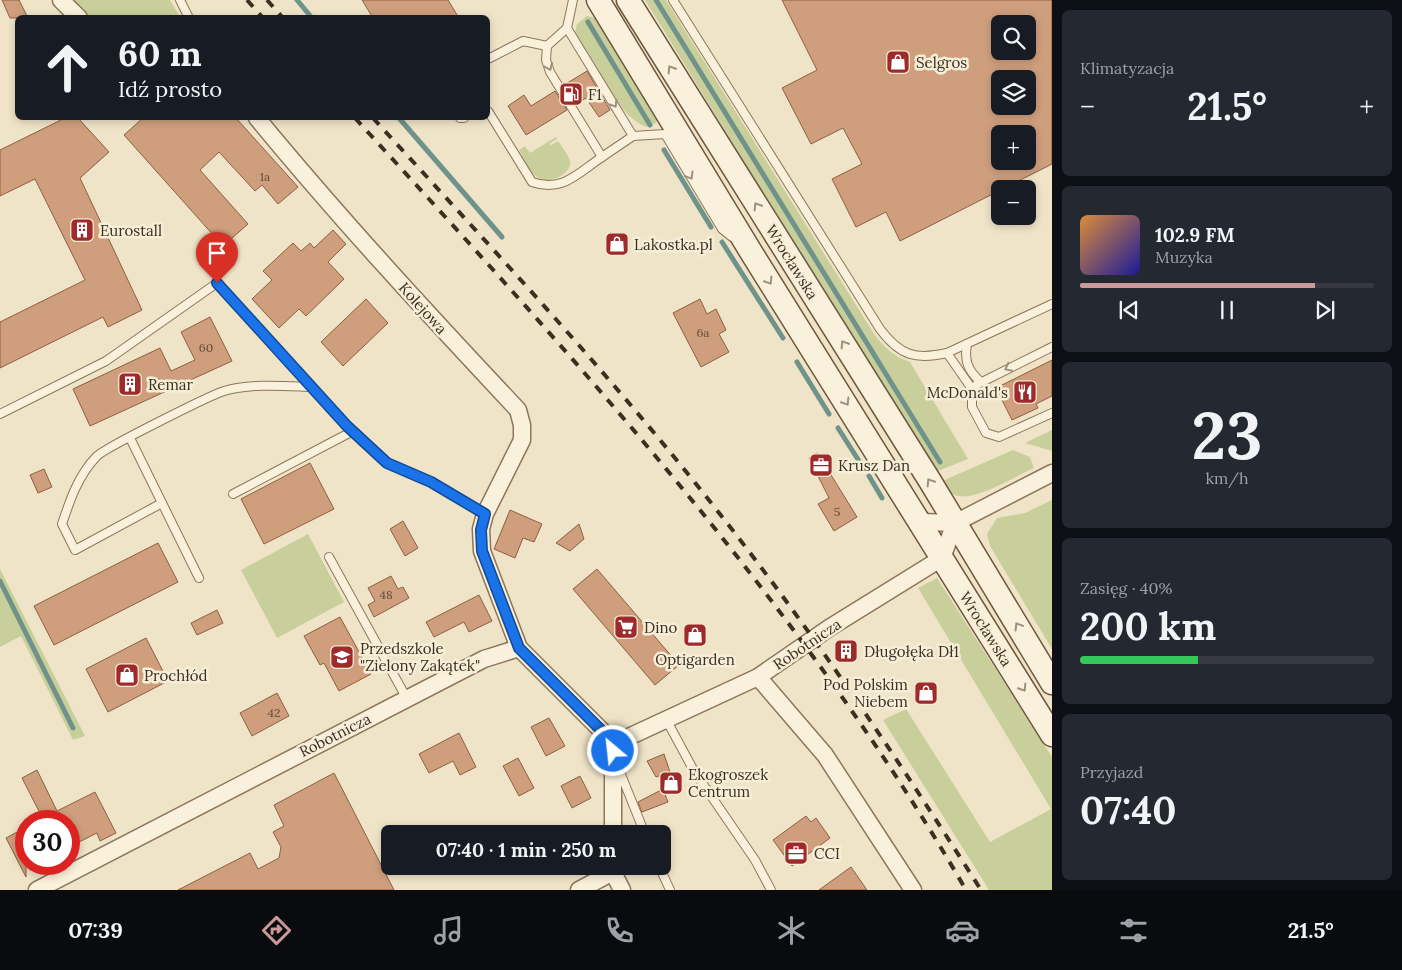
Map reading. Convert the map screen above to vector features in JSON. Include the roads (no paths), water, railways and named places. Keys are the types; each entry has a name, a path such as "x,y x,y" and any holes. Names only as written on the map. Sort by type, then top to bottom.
{"main road":[{"name":"Wrocławska","path":"598,0 751,252 1052,735"},
{"name":"Wrocławska","path":"628,0 955,523 1052,683"}],"street":[{"path":"61,0 76,15"},
{"name":"Kolejowa","path":"260,120 301,170 415,299 518,410 522,424 522,440 485,514 481,530 482,551 519,648"},
{"path":"920,522 955,523 1052,473"},
{"path":"942,558 955,523"},
{"name":"Robotnicza","path":"613,746 622,740 667,721 758,677 829,628 942,558"},
{"path":"519,648 607,736 613,746 613,825"},
{"name":"Robotnicza","path":"37,890 484,660 519,648"},
{"path":"758,677 825,755 913,890"},
{"path":"579,890 603,875"},
{"path":"616,875 622,890"}],"lane":[{"path":"180,0 188,15"},
{"path":"573,0 566,28 547,46 546,60 550,72 602,157"},
{"path":"673,0 888,340 912,356 929,357 947,353 1052,304"},
{"path":"566,28 633,136"},
{"path":"490,58 523,41 547,46"},
{"path":"490,114 532,182 543,186 558,185 633,136 665,134 722,228 751,252"},
{"path":"0,414 106,361 217,283 352,431 387,463 431,482 485,514"},
{"path":"966,344 965,356 967,365 972,374 981,382"},
{"path":"972,389 981,382 1052,347"},
{"path":"947,353 972,389 972,407 986,434 999,437 1052,414"},
{"path":"162,504 76,550 62,524 72,491 97,455 224,391 253,387 312,386"},
{"path":"234,494 352,431"},
{"path":"130,438 199,578"},
{"path":"329,557 407,699"},
{"path":"667,721 694,771 755,860 770,890"},
{"path":"613,746 643,825"},
{"path":"663,875 670,890"}],"waterway":[{"path":"297,0 310,15"},
{"path":"656,0 940,462"},
{"path":"588,22 650,125"},
{"path":"401,120 502,237"},
{"path":"664,150 711,227"},
{"path":"722,242 783,338"},
{"path":"797,362 829,414"},
{"path":"838,428 859,461"},
{"path":"869,476 882,498"},
{"path":"0,581 73,728"}],"railway":[{"path":"247,0 260,15"},
{"path":"267,0 280,15"},
{"path":"357,120 602,393 682,488 758,584 832,682 901,784 966,890"},
{"path":"375,120 589,356 712,504 818,645 917,791 981,890"}],"place":[{"name":"Selgros","path":"898,62"},
{"name":"F1","path":"571,94"},
{"name":"Eurostall","path":"82,230"},
{"name":"Lakostka.pl","path":"617,244"},
{"name":"Remar","path":"130,384"},
{"name":"McDonald's","path":"1025,392"},
{"name":"Krusz Dan","path":"821,465"},
{"name":"Dino","path":"626,627"},
{"name":"Optigarden","path":"695,635"},
{"name":"Długołęka Dł1","path":"846,651"},
{"name":"Przedszkole \"Zielony Zakątek\"","path":"342,657"},
{"name":"Prochłód","path":"127,675"},
{"name":"Pod Polskim Niebem","path":"926,693"},
{"name":"Ekogroszek Centrum","path":"671,783"},
{"name":"CCI","path":"796,853"}]}
